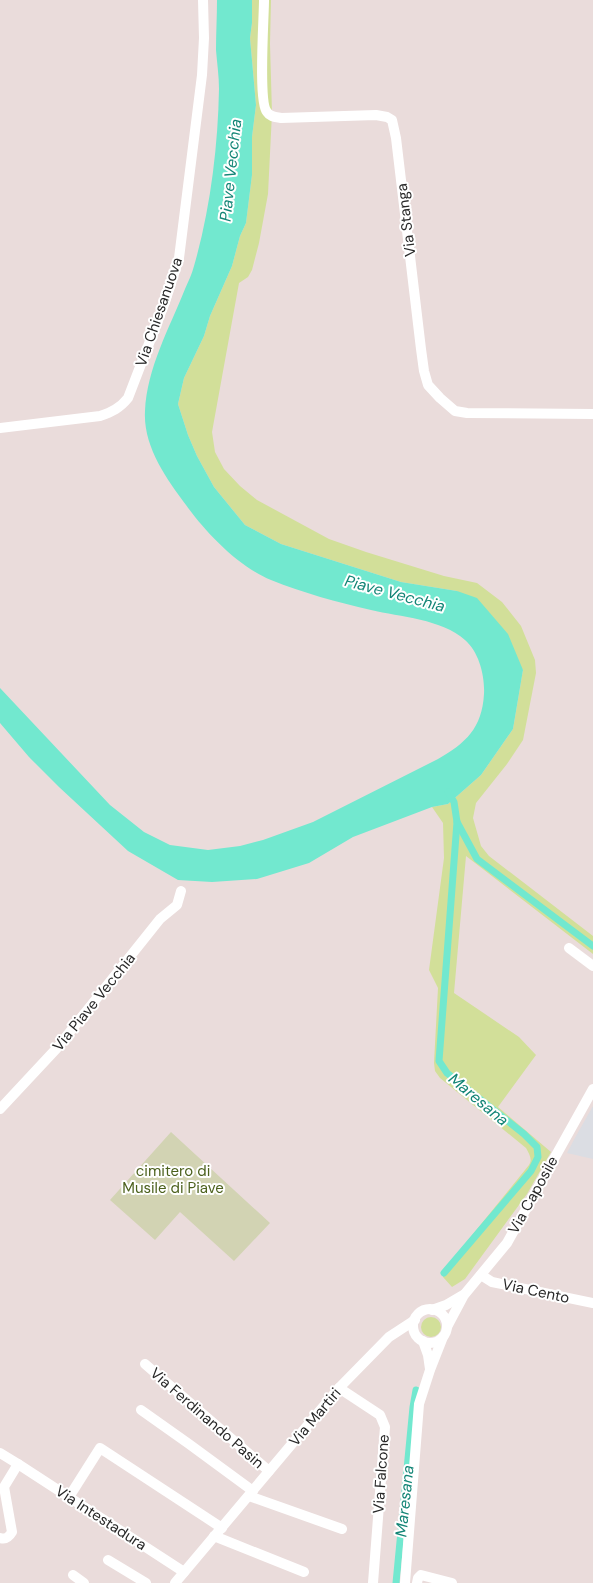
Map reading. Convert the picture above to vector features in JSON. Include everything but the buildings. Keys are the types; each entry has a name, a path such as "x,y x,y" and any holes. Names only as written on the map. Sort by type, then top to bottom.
{"street":[{"name":"Via Chiesanuova","path":"0,428 100,416 114,412 128,398 165,302 179,258 202,70 204,38 203,0"},
{"name":"Via Stanga","path":"264,0 262,43 263,91 264,107 267,112 274,117 281,118 376,115 392,120 396,133 421,348 428,385 455,410 467,413 593,414"},
{"name":"Via Piave Vecchia","path":"0,1109 57,1048 160,919 177,904 181,891"},
{"path":"569,948 593,966"},
{"name":"Via Caposile","path":"404,1583 419,1404 430,1370 445,1332 464,1295 507,1243 593,1089"},
{"name":"Via Cento","path":"481,1275 492,1282 593,1303"},
{"name":"Via Caposile","path":"432,1310 464,1295"},
{"path":"386,1341 399,1336 420,1340 434,1343 445,1332 443,1316 438,1312 432,1310 421,1312 415,1320 414,1329 420,1340 428,1355 430,1370"},
{"name":"Via Martiri","path":"177,1583 184,1572 339,1388 390,1336 415,1320"},
{"name":"Via Ferdinando Pasin","path":"145,1364 269,1471"},
{"name":"Via Falcone","path":"339,1388 380,1415 385,1427 373,1583"},
{"name":"Via Ferdinando Pasin","path":"141,1410 189,1444 251,1493"},
{"path":"69,1497 100,1448 222,1528"},
{"name":"Via Intestadura","path":"0,1454 184,1572"},
{"path":"0,1538 4,1539 10,1536 12,1532 4,1487 18,1464"},
{"path":"251,1493 342,1529"},
{"path":"214,1536 304,1572"},
{"path":"108,1560 146,1583"},
{"path":"73,1575 84,1583"},
{"path":"417,1583 421,1575 452,1583"}],"shaded area":[{"path":"252,0 271,0 272,113 268,194 252,270 248,277 239,283 212,432 215,452 224,469 257,500 329,539 444,576 477,583 502,602 521,626 535,660 536,673 523,740 507,764 476,803 473,818 481,846 489,856 593,936 593,954 466,856 454,993 519,1037 536,1055 498,1107 551,1152 527,1194 465,1279 452,1287 443,1277 443,1271 529,1165 531,1159 526,1148 440,1078 435,1071 438,988 429,970 444,858 443,823 432,807 448,804 481,775 513,729 523,670 457,591 401,582 281,544 245,525 214,487 188,435 178,404 184,378 204,336 210,316 232,266 240,236 246,223 252,175 252,137 256,105 250,38"},
{"path":"593,1106 593,1159 567,1153 576,1136"},
{"path":"431,1317 438,1320 441,1327 438,1334 431,1337 424,1334 421,1327 424,1320"}],"green space":[{"name":"cimitero di Musile di Piave","path":"171,1132 270,1223 234,1261 180,1212 155,1240 110,1200"}],"water":[{"name":"Piave Vecchia","path":"217,0 252,0 250,38 256,105 252,137 252,175 246,223 240,236 232,266 210,316 204,336 184,378 178,404 197,456 214,487 245,525 281,544 401,582 457,591 477,598 508,634 523,670 513,729 481,775 448,804 432,807 353,837 309,863 257,879 212,882 178,880 128,851 29,757 0,723 0,688 110,805 144,832 170,845 208,850 240,846 263,840 313,822 438,759 457,747 471,733 480,716 484,694 482,672 474,651 465,640 445,627 308,593 271,580 247,567 213,538 194,516 164,473 152,449 145,424 150,379 154,364 193,269 209,201 217,133 219,89 216,50"}],"waterway":[{"path":"448,792 454,802 457,822 477,859 593,946"},
{"name":"Maresana","path":"444,1273 531,1171 538,1157 537,1147 524,1134 447,1073 439,1061 457,822"},
{"name":"Maresana","path":"396,1583 416,1390"}]}
